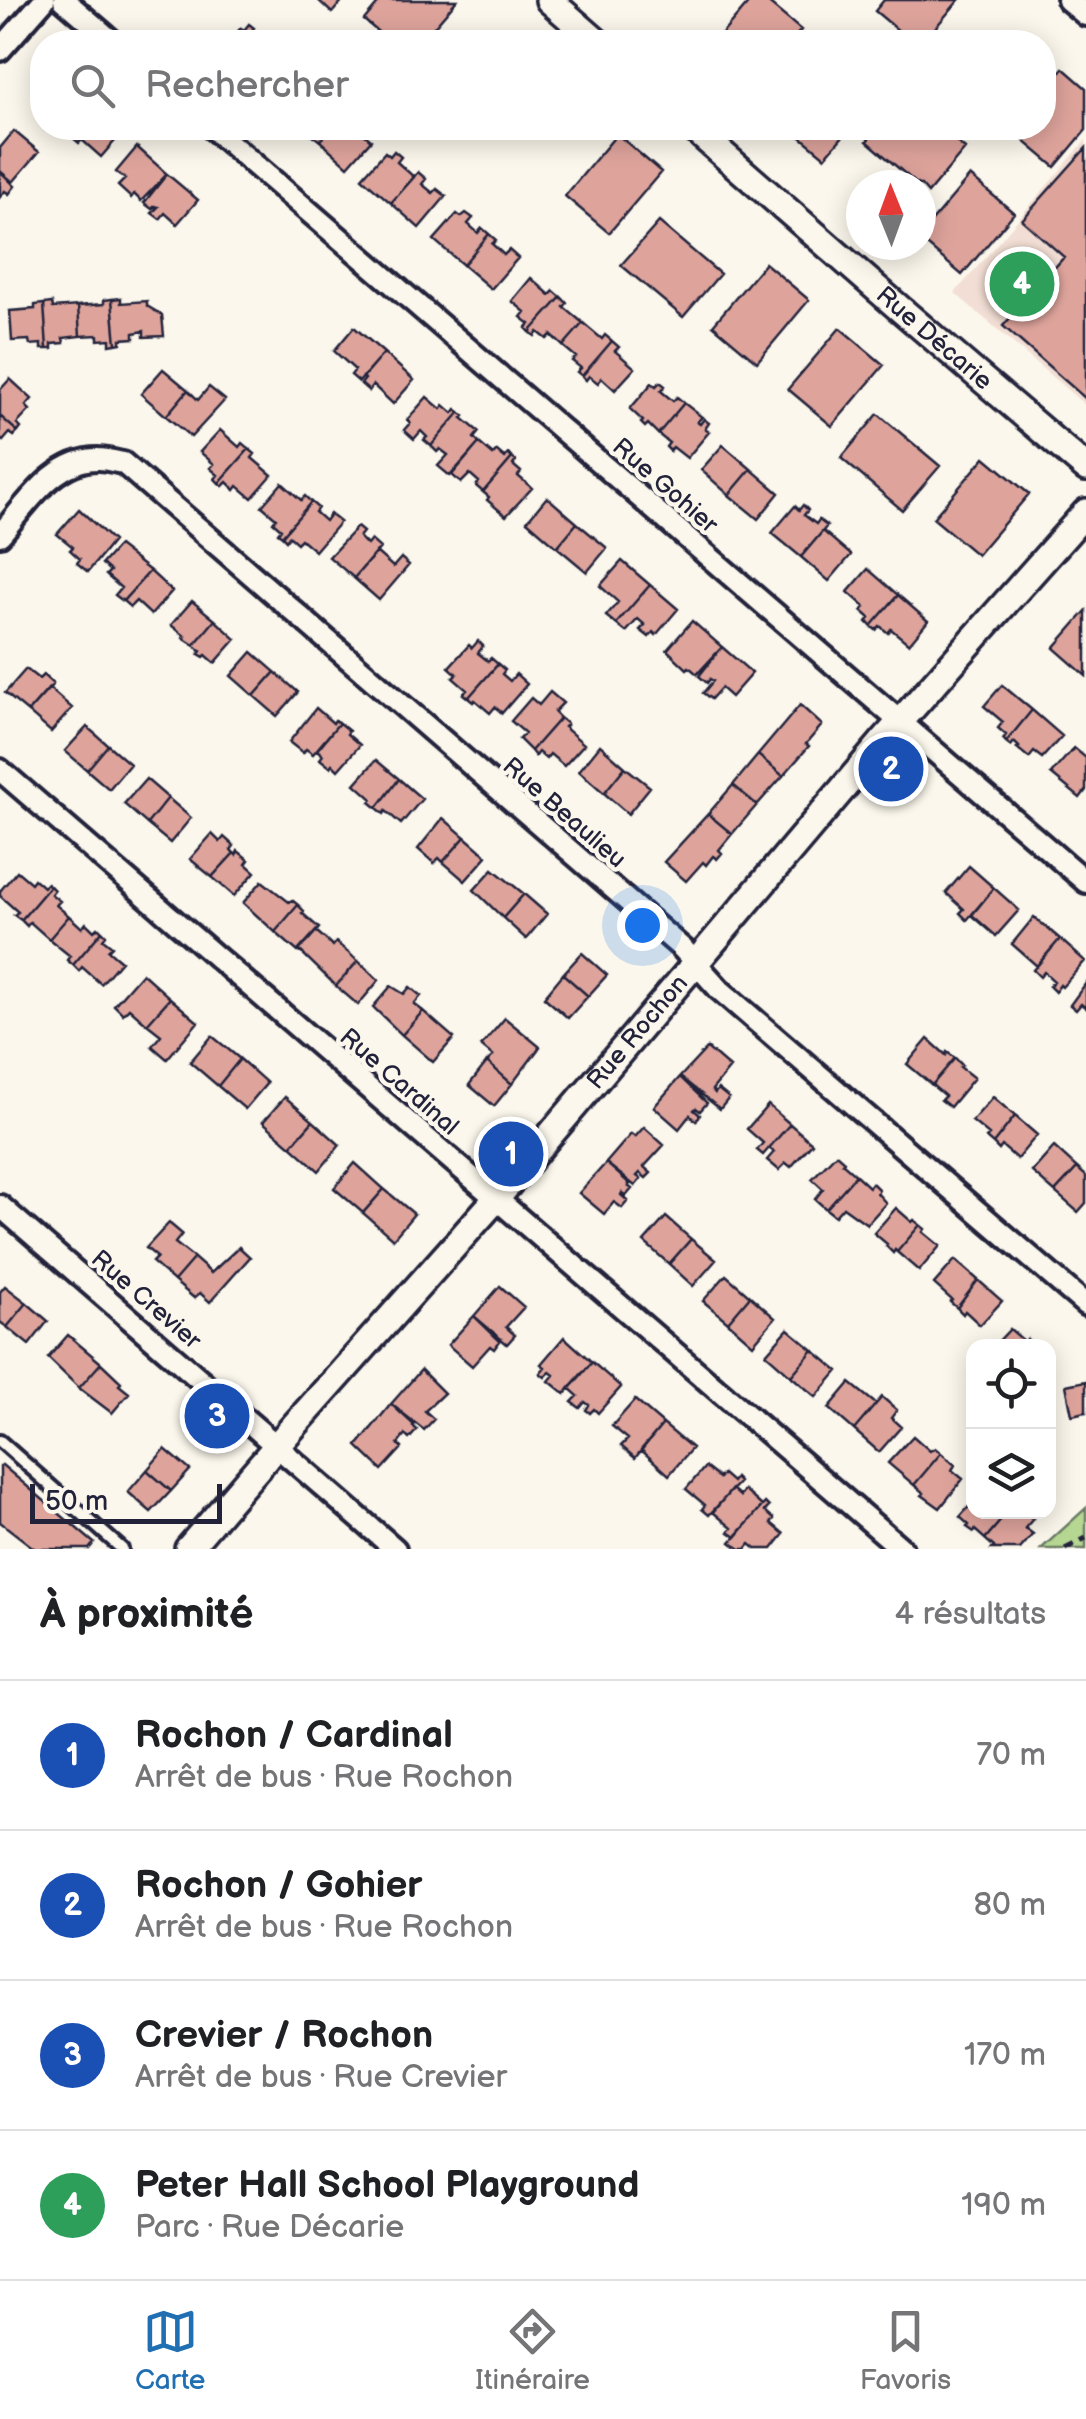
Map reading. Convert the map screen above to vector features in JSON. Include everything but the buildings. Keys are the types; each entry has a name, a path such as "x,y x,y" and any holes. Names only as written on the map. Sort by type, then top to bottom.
{"street":[{"path":"0,50 44,0"},
{"path":"64,0 99,30"},
{"path":"548,0 583,30"},
{"path":"1068,0 1086,15"},
{"name":"Rue Gohier","path":"226,140 1086,882"},
{"name":"Rue Décarie","path":"708,140 1086,468"},
{"name":"Rue Beaulieu","path":"0,535 52,476 73,464 98,458 123,463 683,949 734,1002 1086,1305"},
{"name":"Rue Rochon","path":"188,1549 496,1199 900,722 1086,512"},
{"name":"Rue Cardinal","path":"0,770 902,1549"},
{"name":"Rue Crevier","path":"0,1206 395,1549"}],"lane":[{"path":"0,1442 122,1549"}],"path":[{"path":"1065,1549 1086,1538"}],"shaded area":[{"path":"1086,140 1086,406 955,293"}],"green space":[{"path":"1086,1508 1086,1549 1041,1549"}],"place":[{"name":"Peter Hall School Playground","path":"1022,284"},
{"name":"Rochon / Gohier","path":"891,769"},
{"name":"Rochon / Cardinal","path":"511,1154"},
{"name":"Crevier / Rochon","path":"217,1416"}]}
